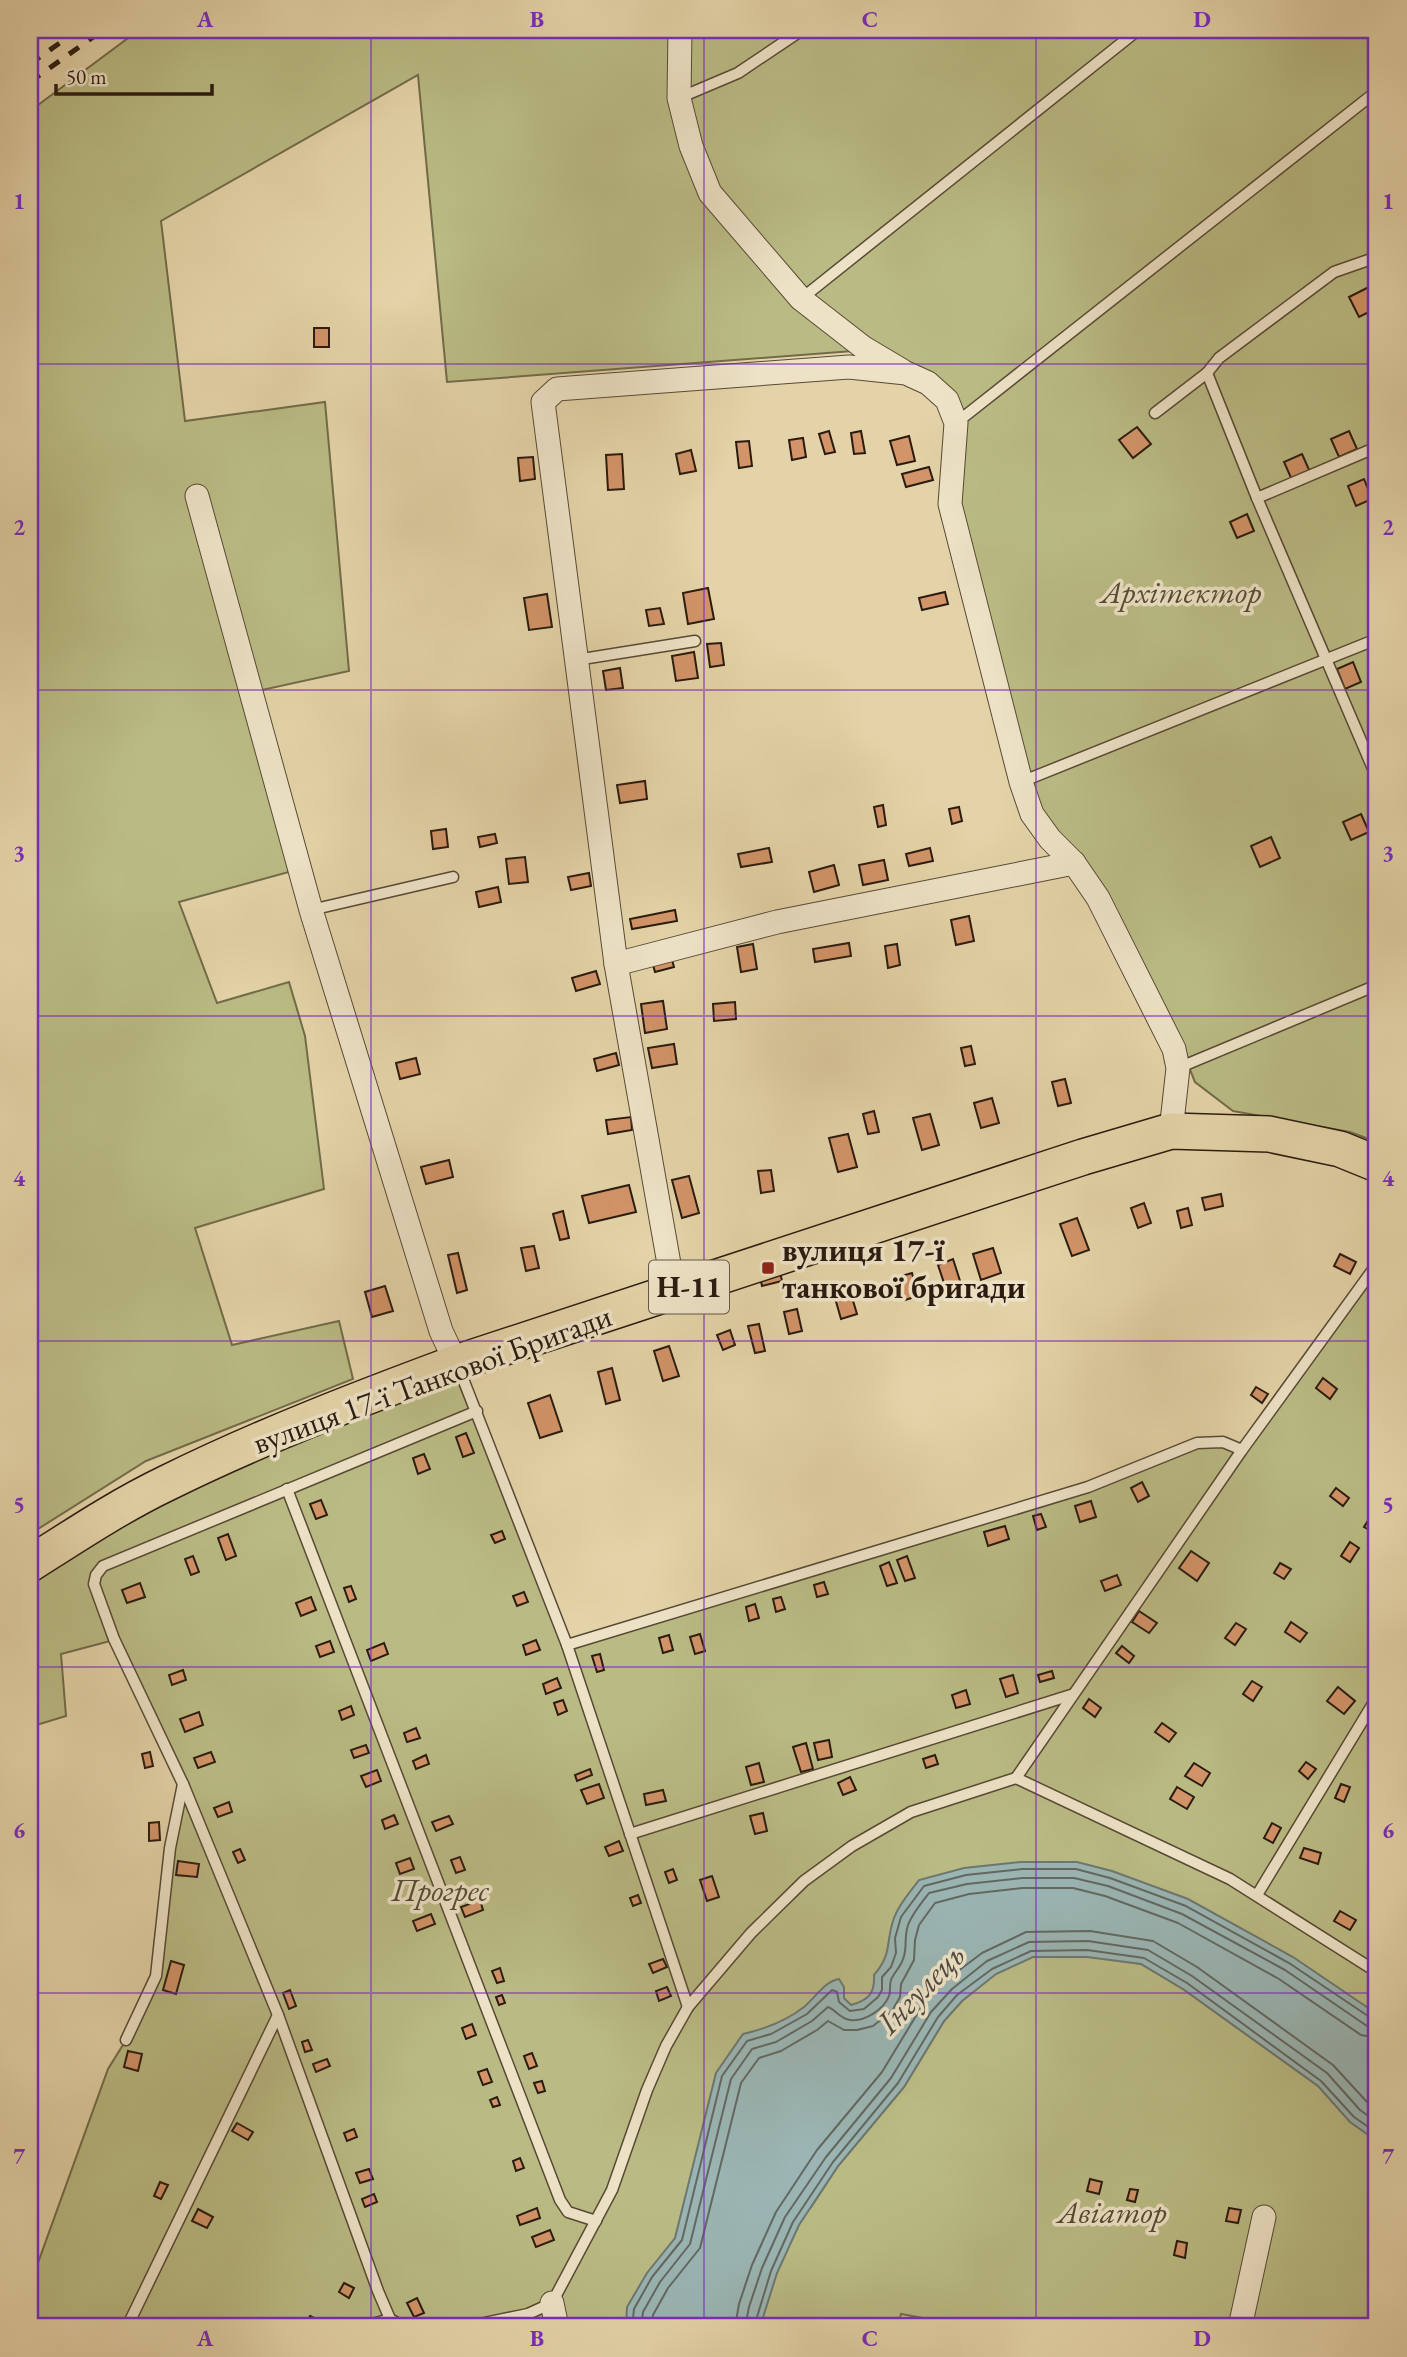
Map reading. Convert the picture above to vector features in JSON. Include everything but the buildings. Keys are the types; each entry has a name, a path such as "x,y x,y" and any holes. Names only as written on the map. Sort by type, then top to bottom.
{"main road":[{"name":"вулиця 17-ї Танкової Бригади","path":"30,1564 165,1483 357,1400 456,1363 1171,1131 1269,1134 1340,1149 1377,1164"}],"street":[{"path":"680,30 679,98 691,146 710,192 801,299 864,348 928,383 947,401 956,423 950,504 1021,782 1032,814 1050,839 1074,863 1098,898 1174,1049 1178,1068 1171,1131"},
{"path":"674,1292 616,964 543,402 558,389 849,368 906,373"},
{"path":"197,496 311,910 441,1331 456,1363"},
{"path":"616,964 777,922 1074,863"},
{"path":"1240,2327 1264,2217"},
{"path":"552,2303 557,2327"}],"lane":[{"path":"679,98 738,73 802,30"},
{"path":"801,299 1138,30"},
{"path":"956,423 1377,92"},
{"path":"1156,413 1207,373 1219,358 1334,272 1377,257"},
{"path":"1207,373 1257,498 1377,778"},
{"path":"1257,498 1377,447"},
{"path":"1021,782 1377,639"},
{"path":"576,660 695,641"},
{"path":"311,910 453,877"},
{"path":"1178,1068 1377,985"},
{"path":"465,2327 528,2314 552,2303 612,2190 656,2068 688,2007 751,1933 786,1898 804,1881 852,1846 911,1812 1016,1778 1242,1450 1377,1264"},
{"path":"456,1363 567,1645 688,2007"},
{"path":"404,2327 390,2319 378,2291 278,2015 183,1784 114,1639 94,1584 96,1575 103,1566 477,1411"},
{"path":"567,1645 1088,1487 1197,1443 1223,1442 1242,1450"},
{"path":"287,1489 560,2200 568,2212 596,2221"},
{"path":"630,1834 1071,1695"},
{"path":"1257,1895 1377,1697"},
{"path":"1016,1778 1230,1879 1377,1972"},
{"path":"126,2040 156,1976 170,1848 183,1784"},
{"path":"127,2327 278,2015"},
{"path":"362,2327 390,2319"}],"green space":[{"name":"Архітектор","path":"139,30 1377,30 1377,1142 1350,1132 1233,1111 1195,1082 1180,1045 1040,813 957,500 953,396 853,351 447,382 418,75 161,221 185,421 325,402 349,671 244,694 296,870 179,902 217,1003 289,982 305,1036 324,1189 195,1228 232,1345 339,1321 353,1379 146,1461 30,1534 30,111"},
{"name":"Прогрес","path":"1377,1264 1377,2026 932,1907 658,2327 30,2327 30,2285 108,2069 126,2040 156,1976 183,1784 114,1640 61,1654 66,1716 30,1727 30,1579 105,1531 245,1460 457,1379 567,1645 1088,1487 1197,1443 1242,1450"},
{"name":"Авіатор","path":"1033,1943 1141,1964 1183,1989 1377,2128 1377,2327 971,2327 901,2314 898,2327 750,2327 777,2238 811,2207 838,2166 904,2087 944,2021 962,2001"}],"water":[{"name":"Інгулець","path":"1021,1862 1077,1862 1112,1871 1188,1899 1293,1957 1377,2014 1377,2141 1350,2122 1318,2086 1183,1989 1141,1964 1087,1957 1033,1957 996,1974 962,2001 944,2021 904,2087 838,2166 799,2225 777,2273 760,2327 626,2327 627,2307 647,2273 675,2238 716,2073 743,2034 790,2016 834,1980 839,1979 844,1987 844,1998 851,2005 870,1995 874,1975 886,1954 896,1913 919,1880 964,1868"}],"railway":[{"path":"30,64 78,30"},
{"path":"30,82 103,30"}],"place":[{"name":"вулиця 17-ї танкової бригади","path":"768,1268"}]}
